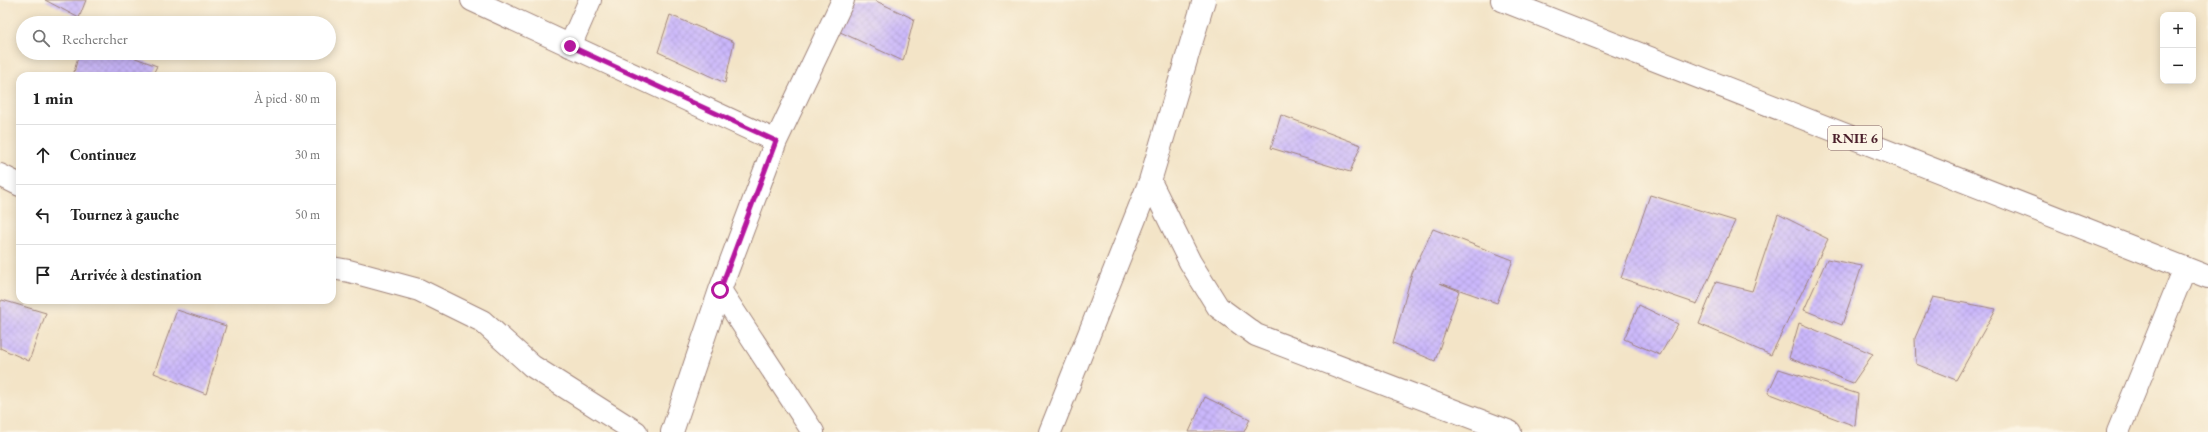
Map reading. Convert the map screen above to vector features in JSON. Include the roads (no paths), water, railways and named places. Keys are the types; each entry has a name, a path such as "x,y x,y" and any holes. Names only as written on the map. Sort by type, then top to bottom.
{"street":[{"path":"472,0 776,141"},
{"path":"570,46 590,0"},
{"path":"672,432 720,290 776,141 843,0"},
{"path":"1050,432 1150,181 1204,0"},
{"name":"RNIE 6","path":"1502,0 2208,277"},
{"path":"0,175 16,183"},
{"path":"1150,181 1190,262 1218,307 1256,335 1510,432"},
{"path":"336,268 349,270 419,290 482,321 532,366 636,432"},
{"path":"2118,432 2185,268"},
{"path":"720,290 813,432"}]}
